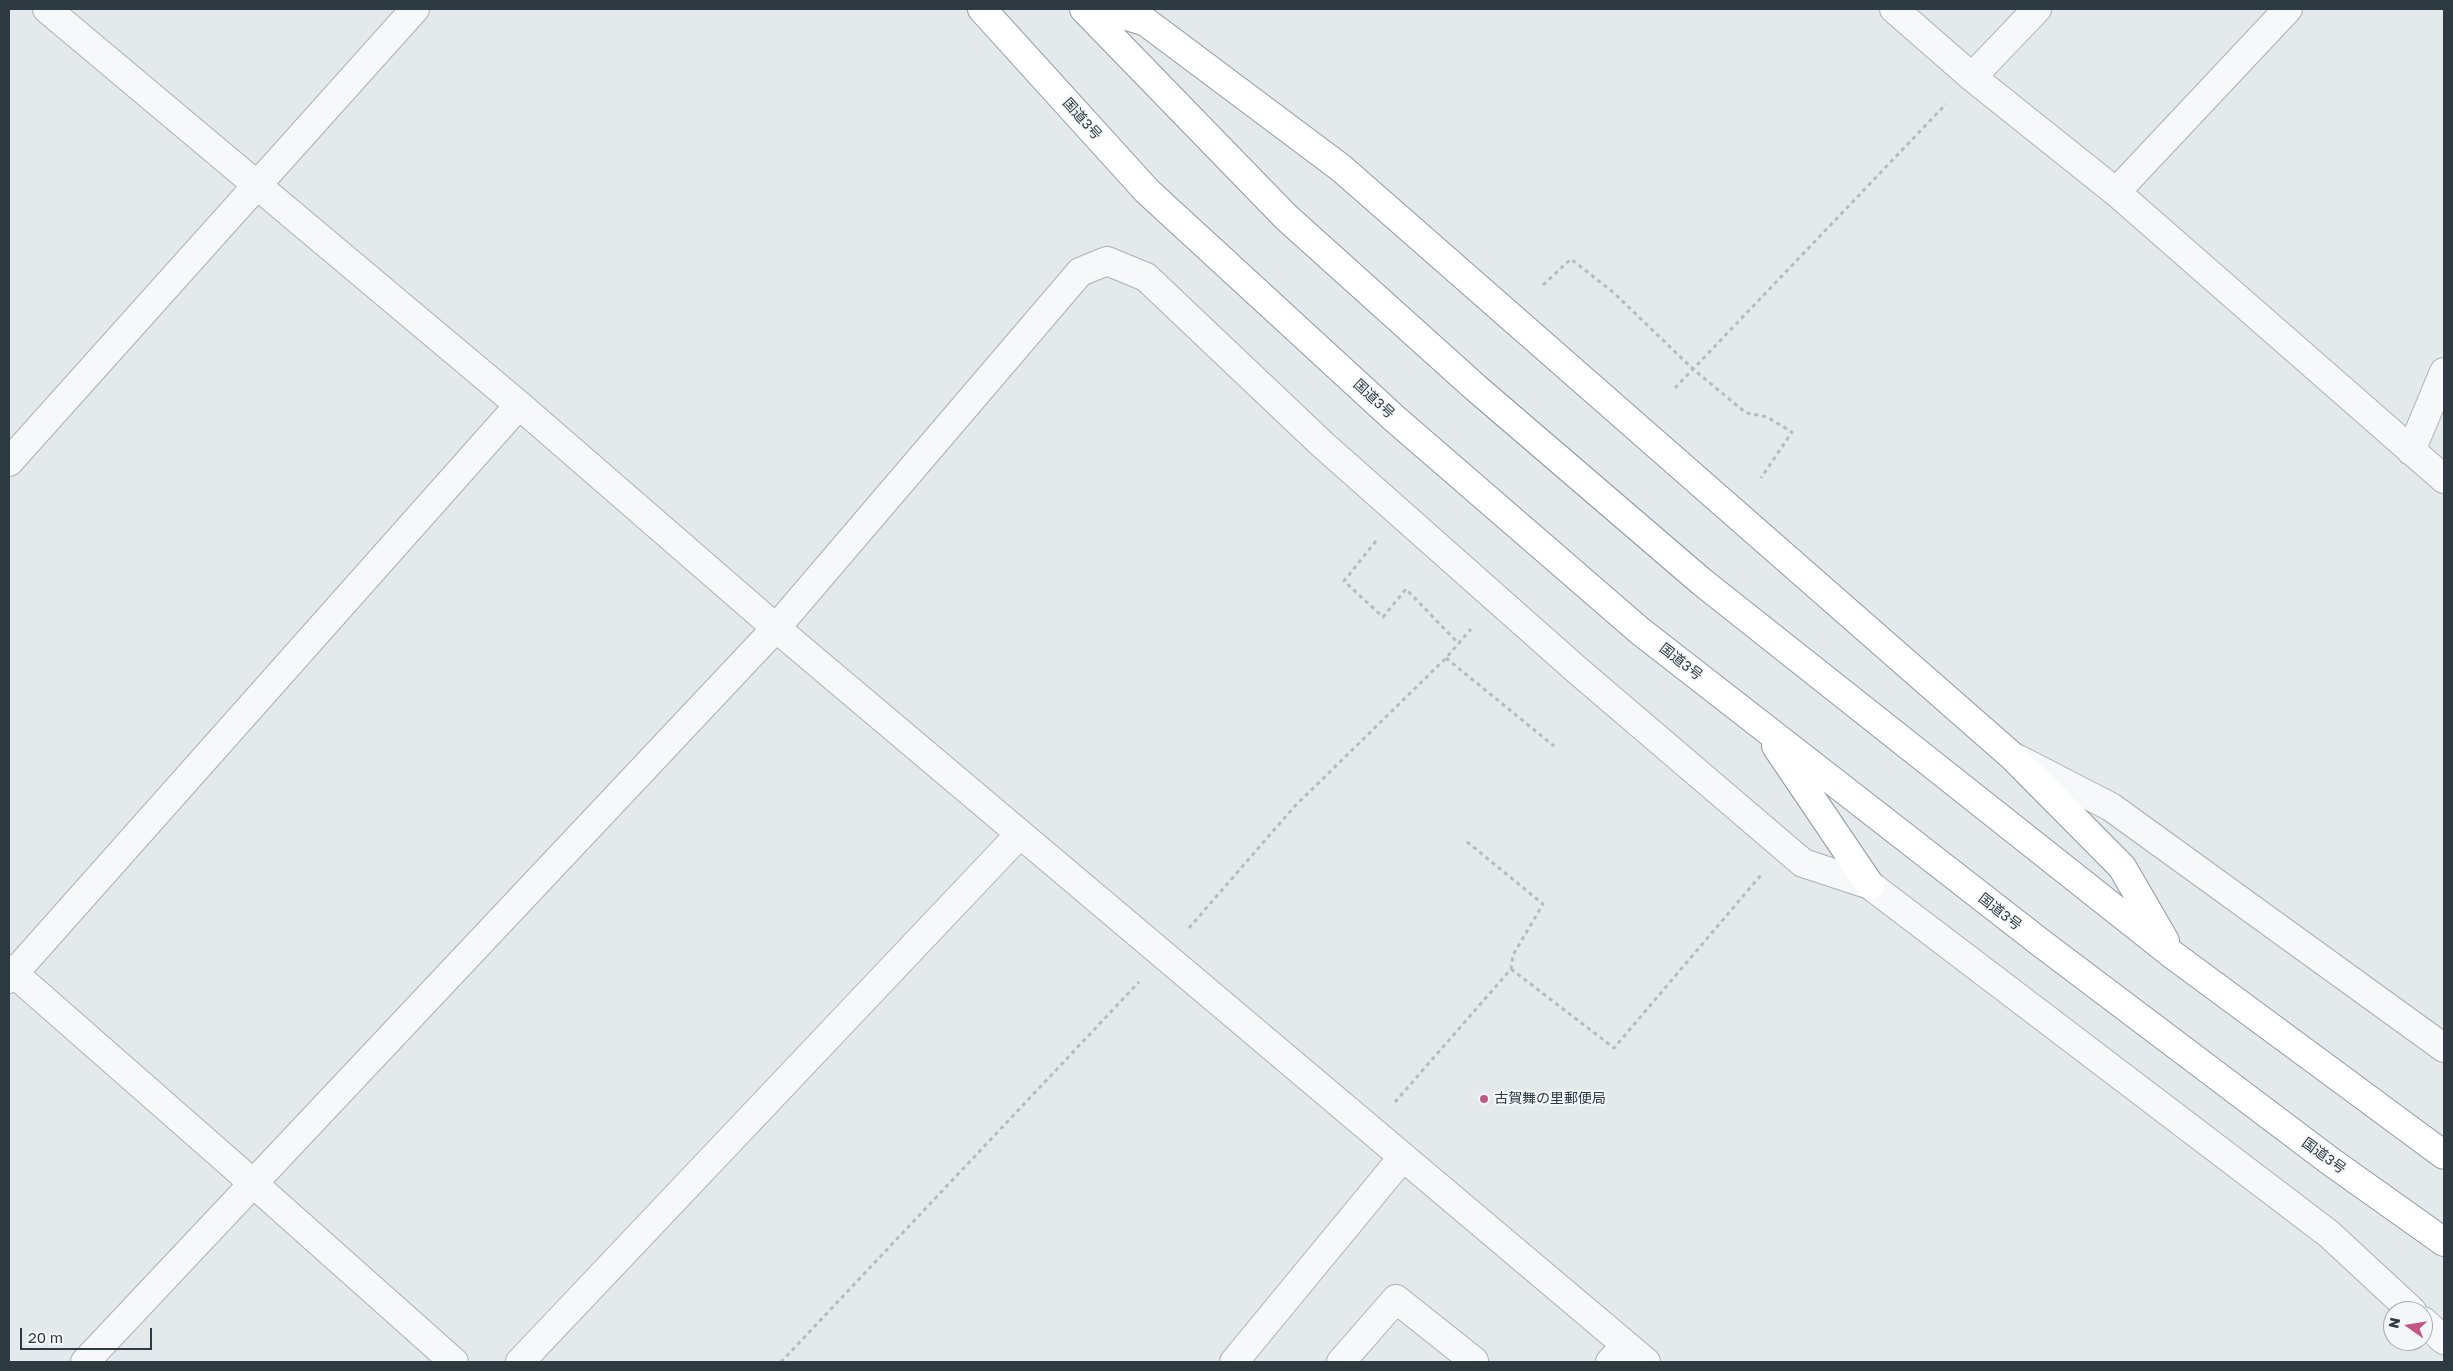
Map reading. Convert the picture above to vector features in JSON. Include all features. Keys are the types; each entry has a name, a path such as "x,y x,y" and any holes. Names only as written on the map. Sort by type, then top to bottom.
{"highway":[{"name":"国道3号","path":"982,9 1147,191 1351,378 1640,630 2049,949 2330,1161 2444,1242"},
{"path":"1084,9 1286,217 1476,388 1702,582 2173,955 2444,1156"},
{"path":"1104,9 1146,22 1341,168 2012,756 2122,867 2173,955"},
{"path":"1762,726 1870,885"}],"street":[{"path":"47,9 519,405 776,628 1402,1158 1627,1357"},
{"path":"9,462 415,9"},
{"path":"1894,9 1972,77 2116,192 2444,479"},
{"path":"1972,77 2037,9"},
{"path":"2116,192 2288,9"},
{"path":"85,1362 776,628 1080,272 1107,261 1146,277 1322,444 1570,663 1803,863 1870,885 2329,1234 2401,1301"},
{"path":"2411,451 2444,372"},
{"path":"454,1362 254,1184 10,974 519,405"},
{"path":"2012,756 2112,808 2444,1048"},
{"path":"520,1362 1020,834"},
{"path":"1234,1362 1402,1158"},
{"path":"1341,1362 1396,1299 1475,1362"},
{"path":"2433,1330 2444,1340"}],"path":[{"path":"1675,388 1972,77"},
{"path":"1542,285 1571,259 1614,293 1693,369 1746,413 1767,417 1792,432 1761,478"},
{"path":"1379,537 1344,581 1383,617 1406,589 1459,644"},
{"path":"782,1362 1164,956 1294,807 1446,658 1471,629"},
{"path":"1446,658 1554,746"},
{"path":"1369,1130 1511,969 1513,955 1543,904 1466,841"},
{"path":"1511,969 1614,1048 1762,874"}],"place":[{"name":"古賀舞の里郵便局","path":"1484,1099"}]}
